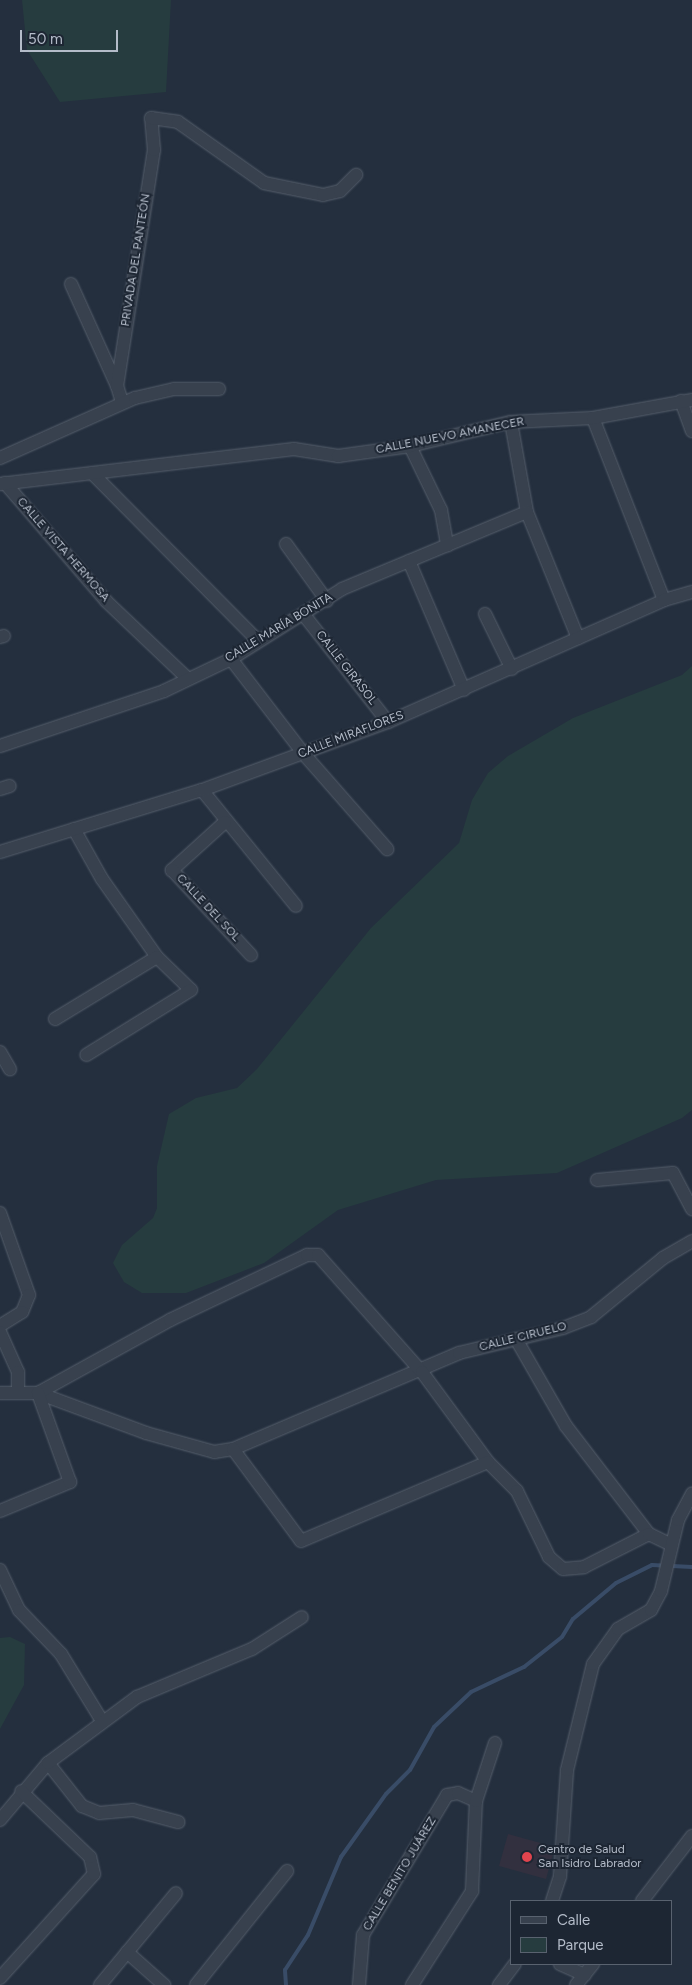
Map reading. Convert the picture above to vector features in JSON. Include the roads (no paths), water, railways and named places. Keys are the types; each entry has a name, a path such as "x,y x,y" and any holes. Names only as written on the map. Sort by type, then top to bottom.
{"street":[{"name":"PRIVADA DEL PANTEÓN","path":"122,402 117,386 154,150 151,118 178,122 264,183 323,196 340,191 356,175"},
{"path":"71,284 117,386"},
{"path":"0,458 122,402 174,389 219,389"},
{"path":"686,401 692,431"},
{"name":"CALLE NUEVO AMANECER","path":"3,484 294,449 338,456 410,446 511,422 593,418 686,401"},
{"path":"593,418 664,600"},
{"path":"511,422 527,512 578,638"},
{"path":"410,446 441,510 447,545"},
{"path":"92,473 258,642"},
{"name":"CALLE VISTA HERMOSA","path":"3,484 106,601 187,678"},
{"name":"CALLE MARÍA BONITA","path":"0,746 164,691 187,678 231,659 327,601 342,589 527,512"},
{"path":"286,544 327,601"},
{"path":"409,561 464,690"},
{"name":"CALLE MIRAFLORES","path":"0,852 202,790 388,722 512,669 664,600 692,592"},
{"path":"485,614 512,669"},
{"name":"CALLE GIRASOL","path":"304,615 388,722"},
{"path":"231,659 303,753 386,849"},
{"path":"202,790 225,822 296,906"},
{"name":"CALLE DEL SOL","path":"225,822 172,870 251,954"},
{"path":"74,828 102,879 157,957 191,990 86,1055"},
{"path":"55,1019 157,957"},
{"path":"0,1052 10,1069"},
{"path":"597,1180 673,1173 692,1209"},
{"path":"0,1213 30,1296 22,1312 0,1326"},
{"name":"CALLE CIRUELO","path":"233,1450 422,1372 459,1353 516,1339 590,1317 663,1258 692,1241"},
{"path":"38,1393 170,1320 307,1255 318,1255 422,1372 488,1462 518,1491 549,1557 564,1569 584,1567 649,1534"},
{"path":"0,1332 18,1372 18,1393"},
{"path":"516,1339 566,1426 649,1534 672,1545"},
{"path":"0,1393 38,1393 146,1433 214,1452 233,1450 301,1540 488,1462"},
{"path":"0,1511 70,1482 38,1393"},
{"path":"552,1900 560,1876 567,1770 593,1664 605,1643 651,1610 661,1591 685,1501 692,1494"},
{"path":"1,1575 19,1610 61,1654 102,1720"},
{"path":"0,1820 21,1791 48,1763 102,1720 163,1683 252,1649 302,1617"},
{"path":"412,1985 472,1891 476,1801 495,1743"},
{"path":"48,1763 82,1806 99,1813 134,1810 178,1822"},
{"path":"0,1978 94,1874 90,1857 21,1791"},
{"name":"CALLE BENITO JUÁREZ","path":"359,1985 363,1935 447,1795 458,1793 476,1801"},
{"path":"643,1900 692,1836"},
{"path":"196,1985 287,1871"},
{"path":"100,1985 176,1893"},
{"path":"127,1952 164,1985"},
{"path":"499,1985 514,1965"},
{"path":"562,1965 585,1974"},
{"path":"576,1985 593,1965"}],"waterway":[{"path":"286,1985 285,1970 308,1935 341,1857 386,1794 410,1770 434,1727 471,1692 524,1667 562,1637 573,1619 616,1583 652,1565 692,1567"}],"place":[{"name":"Centro de Salud San Isidro Labrador","path":"527,1857"}]}
